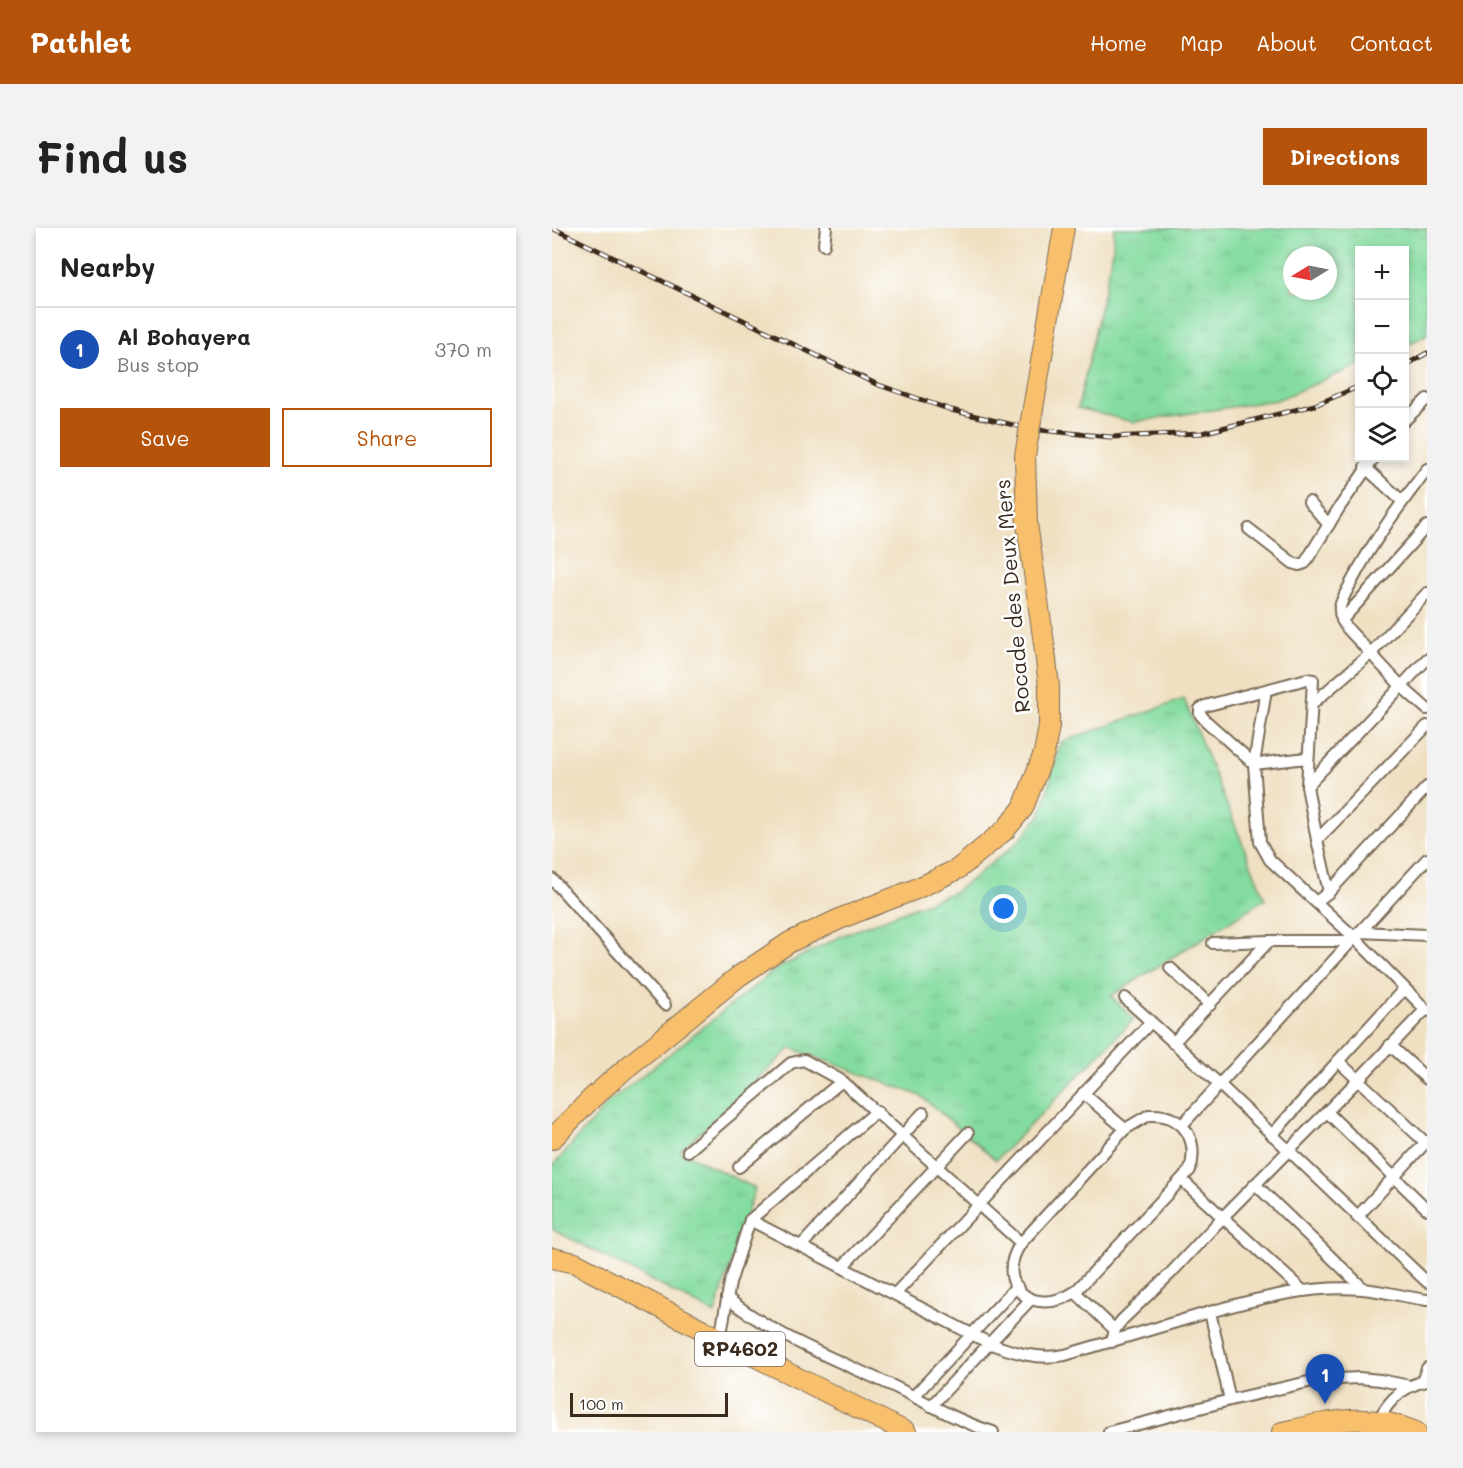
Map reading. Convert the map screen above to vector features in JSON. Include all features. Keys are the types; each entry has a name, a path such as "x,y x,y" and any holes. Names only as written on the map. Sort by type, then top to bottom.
{"highway":[{"name":"Rocade des Deux Mers","path":"552,1139 592,1098 625,1069 739,976 790,942 958,869 1005,830 1023,808 1044,753 1049,726 1049,687 1027,523 1025,456 1064,228"},
{"name":"RP4602","path":"552,1244 575,1263 906,1432"},
{"name":"RP4602","path":"552,1258 575,1263"},
{"path":"1282,1432 1355,1418 1376,1426 1399,1425 1416,1432"}],"street":[{"path":"824,245 826,228"},
{"path":"1409,416 1427,399"},
{"path":"1249,528 1293,563 1299,565 1305,563 1370,462"},
{"path":"1365,468 1402,501"},
{"path":"1426,473 1402,501 1365,558 1341,603 1340,610 1342,620 1370,654 1427,709"},
{"path":"1309,502 1329,525"},
{"path":"1342,620 1427,526"},
{"path":"1312,704 1370,654 1427,593"},
{"path":"1307,786 1427,659"},
{"path":"1307,758 1254,764 1206,722 1200,711 1205,706 1312,679 1314,684 1307,758 1307,786 1329,892"},
{"path":"1114,1336 1122,1320 1170,1274 1390,1045 1426,1011 1355,937 1270,860 1264,851 1260,842 1254,764 1266,690"},
{"path":"1317,840 1427,726"},
{"path":"1316,902 1329,892 1427,787"},
{"path":"1182,1125 1427,859"},
{"path":"552,879 665,1005"},
{"path":"1213,943 1427,935"},
{"path":"1173,1043 1269,941"},
{"path":"1170,968 1210,1005"},
{"path":"1272,1135 1404,989"},
{"path":"1125,998 1427,1282"},
{"path":"896,1294 1150,1023"},
{"path":"1390,1045 1427,1079"},
{"path":"688,1151 791,1063 804,1060 842,1081 1021,1243"},
{"path":"1338,1061 1427,1143 1358,1217"},
{"path":"739,1167 842,1081"},
{"path":"1083,1093 1125,1129"},
{"path":"720,1339 727,1298 750,1220 877,1111"},
{"path":"1327,1112 1427,1209"},
{"path":"801,1246 922,1113"},
{"path":"1152,1115 1174,1119 1182,1125 1188,1132 1193,1158 1190,1170 1182,1180 1075,1292 1056,1302 1030,1300 1017,1286 1012,1275 1014,1252 1021,1243 1125,1129 1143,1117 1152,1115"},
{"path":"842,1267 968,1133"},
{"path":"1182,1180 1303,1291"},
{"path":"1255,1184 1364,1289"},
{"path":"750,1220 991,1344 1027,1355 1049,1358 1114,1336 1272,1296 1303,1291 1364,1289 1427,1300"},
{"path":"914,1396 1017,1286"},
{"path":"1075,1292 1114,1336"},
{"path":"727,1298 762,1323 795,1341 914,1396 963,1422 993,1432"},
{"path":"931,1406 1030,1300"},
{"path":"1210,1312 1230,1400"},
{"path":"1376,1426 1385,1407 1396,1395 1410,1386 1424,1382 1427,1368"},
{"path":"1109,1432 1317,1380 1342,1378 1380,1380 1410,1386"}],"green space":[{"path":"1114,228 1427,228 1427,334 1409,344 1409,246 1355,246 1355,367 1277,400 1133,422 1078,408 1113,251"},
{"path":"1184,699 1265,899 1111,996 1134,1019 996,1160 921,1096 791,1048 680,1151 755,1188 715,1314 552,1229 552,1167 608,1103 775,970 841,936 956,891 1017,843 1041,814 1061,742"}],"railway":[{"path":"552,228 876,384 951,410 1030,429 1110,437 1202,433 1315,405 1355,388"},
{"path":"1409,363 1427,353"}],"place":[{"name":"Al Bohayera","path":"1325,1404"}]}
